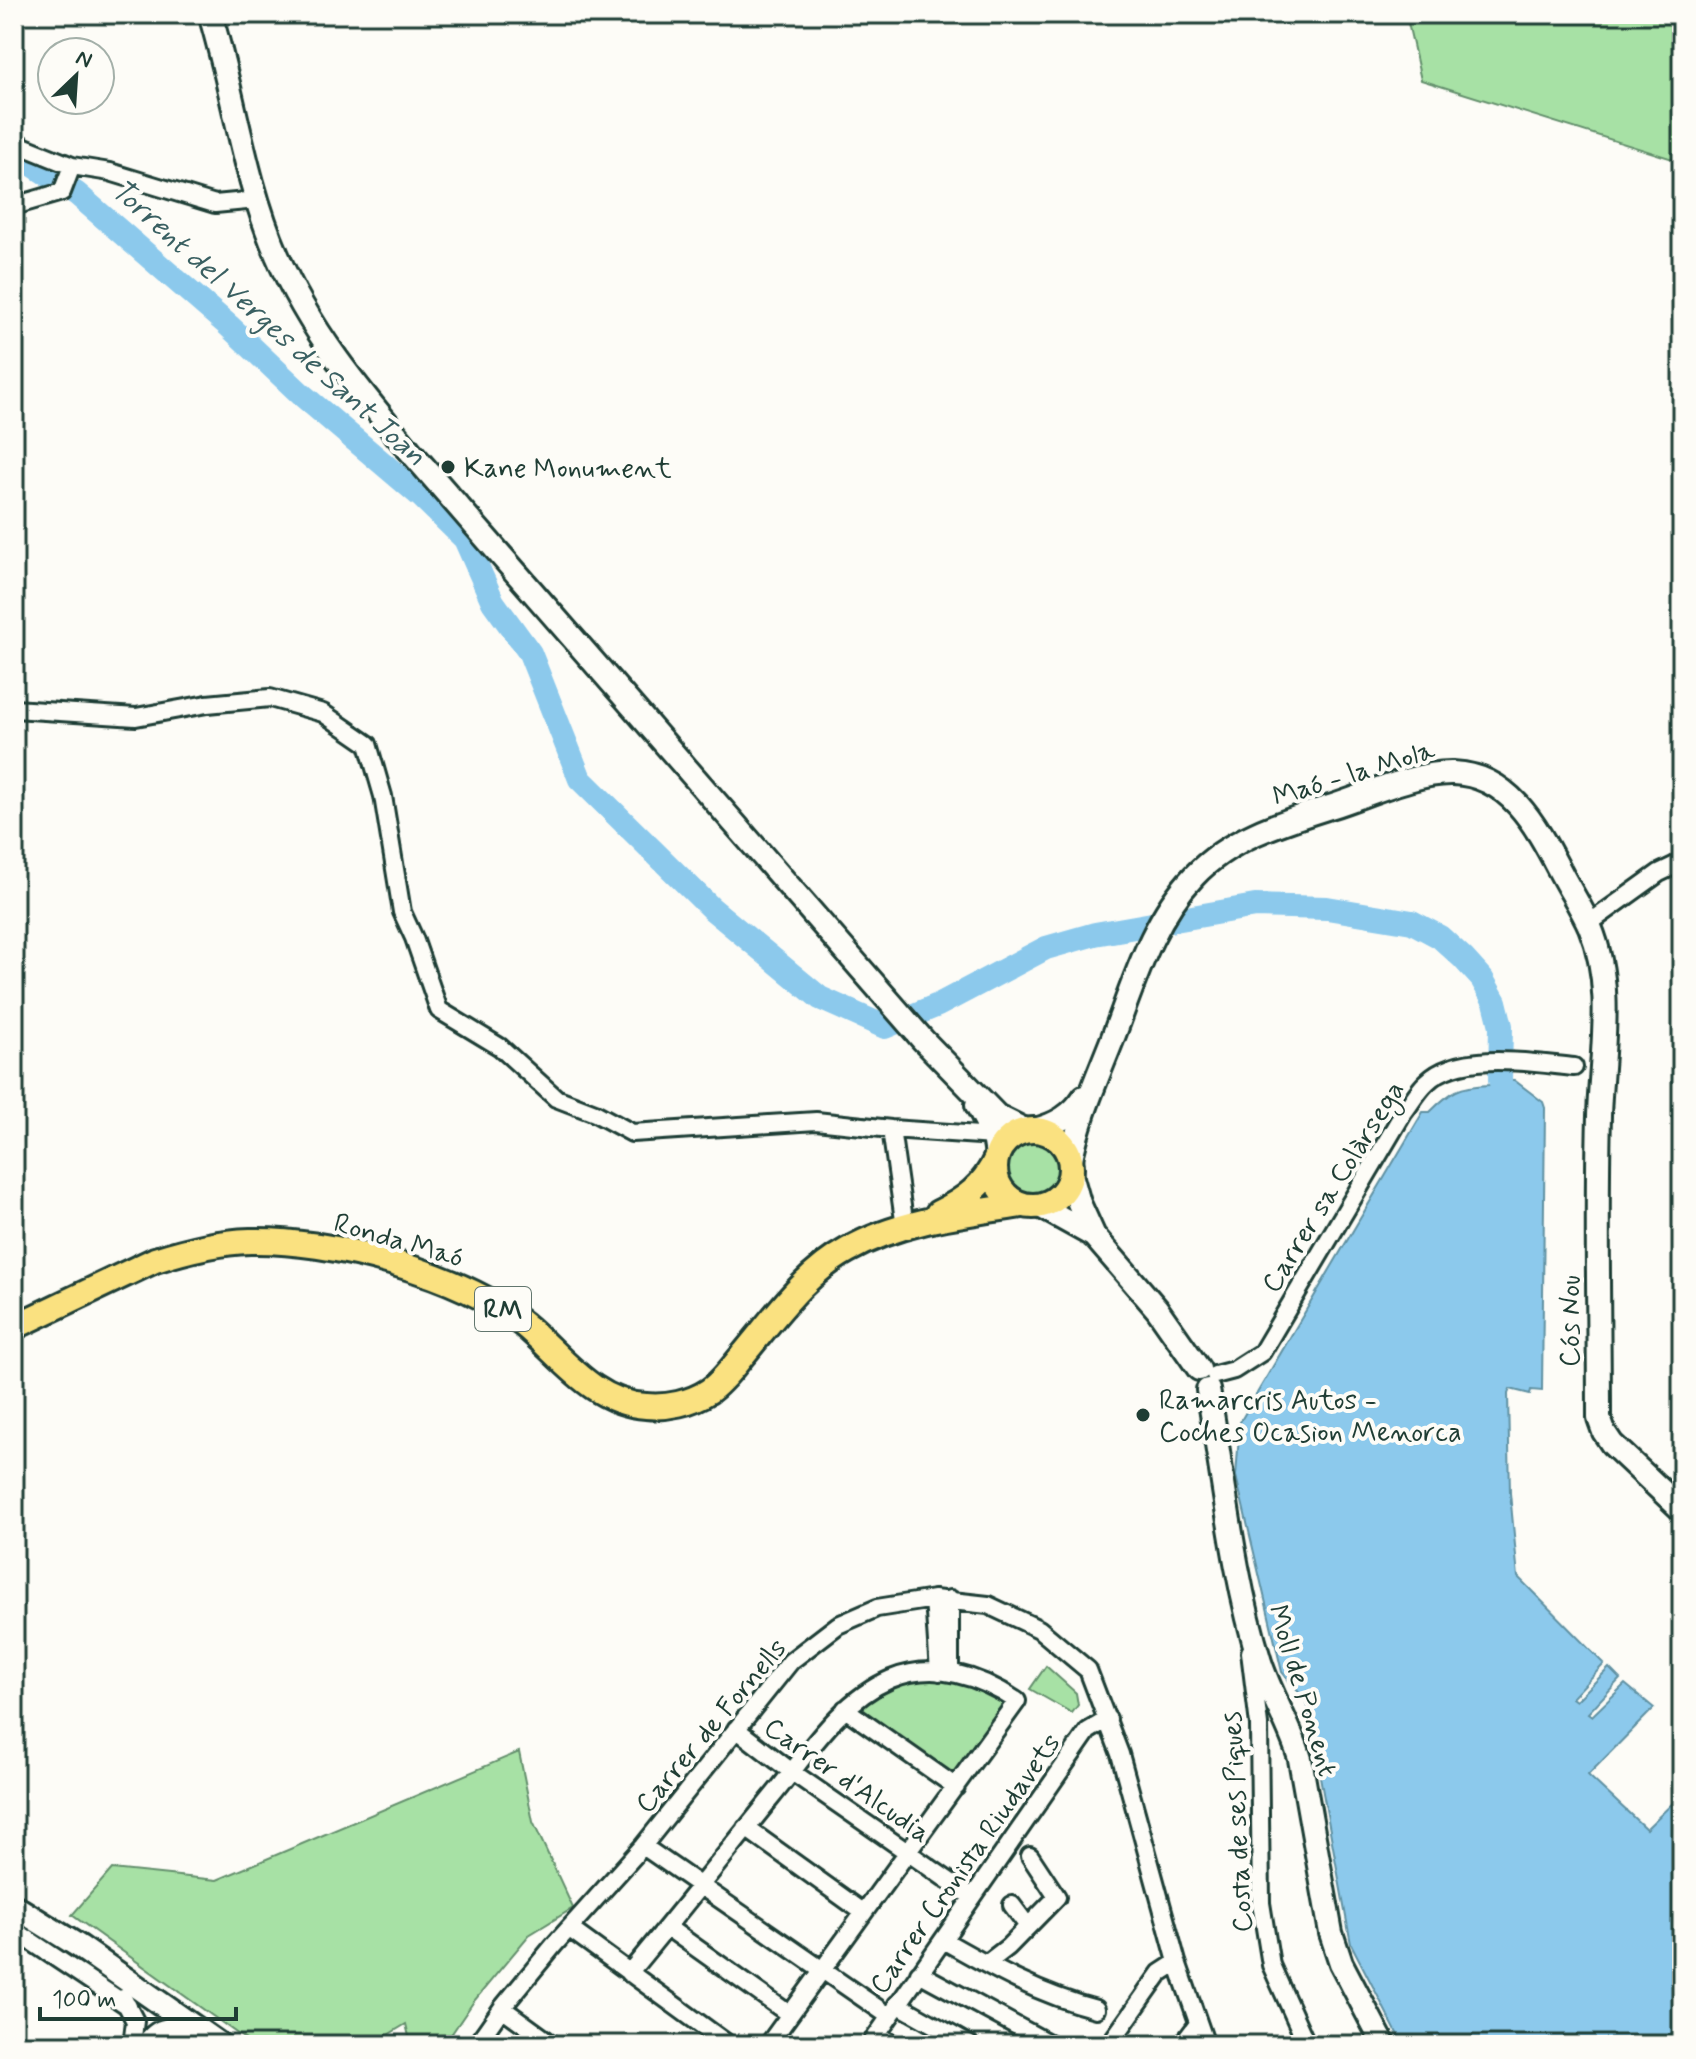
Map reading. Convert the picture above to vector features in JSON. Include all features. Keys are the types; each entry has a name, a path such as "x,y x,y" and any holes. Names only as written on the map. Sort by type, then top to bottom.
{"main road":[{"path":"210,14 257,200 275,253 294,293 348,377 923,1040 997,1116 1030,1131 1045,1132 1062,1144 1070,1168 1063,1190 1048,1203 1030,1205 1003,1192 995,1170 996,1150 982,1112 956,1075"},
{"name":"Maó - la Mola","path":"1070,1168 1081,1119 1146,952 1159,923 1193,877 1230,847 1275,825 1418,779 1452,773 1483,779 1513,798 1538,831 1588,924 1605,975 1600,1074"},
{"name":"Cós Nou","path":"1600,1074 1599,1418 1612,1444 1682,1510"},
{"name":"Maó - la Mola","path":"1030,1131 1052,1126 1068,1116 1096,1079"},
{"path":"996,1150 1010,1138 1030,1131"},
{"name":"Ronda Maó","path":"14,1327 155,1260 174,1254 236,1242 290,1243 363,1256 448,1282 503,1309 596,1390 627,1403 665,1406 699,1396 717,1385 788,1300 823,1267 849,1249 912,1225 976,1190 988,1177 996,1150"},
{"name":"Moll de Ponent","path":"1070,1168 1079,1203 1094,1236 1157,1309 1207,1378 1244,1600 1260,1661 1292,1733 1300,1759 1331,1933 1341,1963 1384,2045"},
{"name":"Moll de Ponent","path":"1030,1205 1094,1236"},
{"name":"Ronda Maó","path":"912,1225 1030,1205"},
{"path":"14,1906 98,1959 220,2045"}],"street":[{"path":"14,140 67,179"},
{"path":"14,206 67,179 110,172 215,204 257,200"},
{"path":"14,709 136,717 207,704 270,698 323,713 368,744 383,796 402,912 439,1010 500,1047 556,1098 595,1113 632,1133 816,1121 891,1129 996,1150"},
{"path":"1588,924 1659,873 1682,862"},
{"name":"Carrer sa Colàrsega","path":"1207,1378 1234,1370 1262,1352 1389,1137 1427,1081 1444,1071 1479,1062 1568,1066"},
{"path":"891,1129 912,1225"},
{"path":"942,1599 945,1672"},
{"name":"Carrer de Fornells","path":"476,2045 502,2008 643,1846 791,1661 838,1625 877,1608 942,1599 988,1605 1039,1629 1088,1670 1108,1719 1177,1962 1206,2045"},
{"name":"Costa de ses Piques","path":"1244,1600 1259,1725 1261,1903 1271,1965 1307,2045"},
{"path":"629,1973 845,1709 879,1685 912,1673 945,1672 975,1677 997,1687 1017,1701 768,2045"},
{"path":"845,1709 956,1787"},
{"name":"Carrer Cronista Riudavets","path":"873,2040 1088,1731 1108,1719"},
{"name":"Carrer d'Alcudia","path":"736,1729 792,1772 972,1897"},
{"path":"746,1828 863,1912"},
{"path":"643,1846 821,1969 893,2010 970,2045"},
{"path":"986,1964 1008,1947 1057,1897 1030,1856"},
{"path":"1012,1905 1027,1925"},
{"path":"667,1927 789,2014"},
{"path":"570,1929 729,2045"},
{"path":"14,1930 128,2006"},
{"path":"943,1940 1038,1991 1096,2009"},
{"path":"98,1959 135,2021 132,2045"},
{"path":"1109,2045 1160,1973 1177,1962"},
{"path":"919,1973 1052,2045"},
{"path":"502,2008 553,2045"},
{"path":"1182,2045 1197,2025"},
{"path":"144,2045 156,2030 174,2026 207,2045"},
{"path":"873,2040 895,2045"},
{"path":"162,2045 182,2044"}],"green space":[{"path":"1406,14 1682,14 1682,162 1421,80"},
{"path":"1033,1139 1053,1148 1062,1168 1053,1188 1033,1197 1013,1188 1004,1168 1013,1148"},
{"path":"1046,1666 1076,1693 1078,1705 1072,1713 1030,1689"},
{"path":"917,1677 956,1677 1009,1702 954,1780 851,1709 866,1697"},
{"path":"519,1752 533,1822 573,1908 529,1935 474,2001 444,2045 411,2045 406,2024 371,2045 253,2045 72,1915 112,1869 217,1880"}],"water":[{"path":"1493,1079 1514,1080 1543,1102 1545,1108 1542,1391 1531,1390 1530,1394 1510,1389 1508,1394 1510,1493 1518,1577 1604,1664 1572,1698 1576,1701 1609,1668 1620,1679 1588,1713 1592,1716 1625,1684 1654,1708 1588,1775 1646,1829 1682,1794 1682,2045 1403,2045 1351,1944 1306,1701 1282,1672 1236,1476 1240,1422 1423,1112 1430,1112 1456,1091 1489,1085"}],"waterway":[{"name":"Torrent del Verges de Sant Joan","path":"14,152 77,194 229,326 301,394 421,496 465,539 493,602 530,653 580,779 711,908 820,998 885,1027 938,1005 1046,948 1095,934 1255,906 1327,908 1412,922 1440,937 1463,958 1482,979 1495,1002 1501,1026 1500,1080"}],"place":[{"name":"Kane Monument","path":"448,467"},
{"name":"Ramarcris Autos - Coches Ocasion Menorca","path":"1143,1415"}]}
